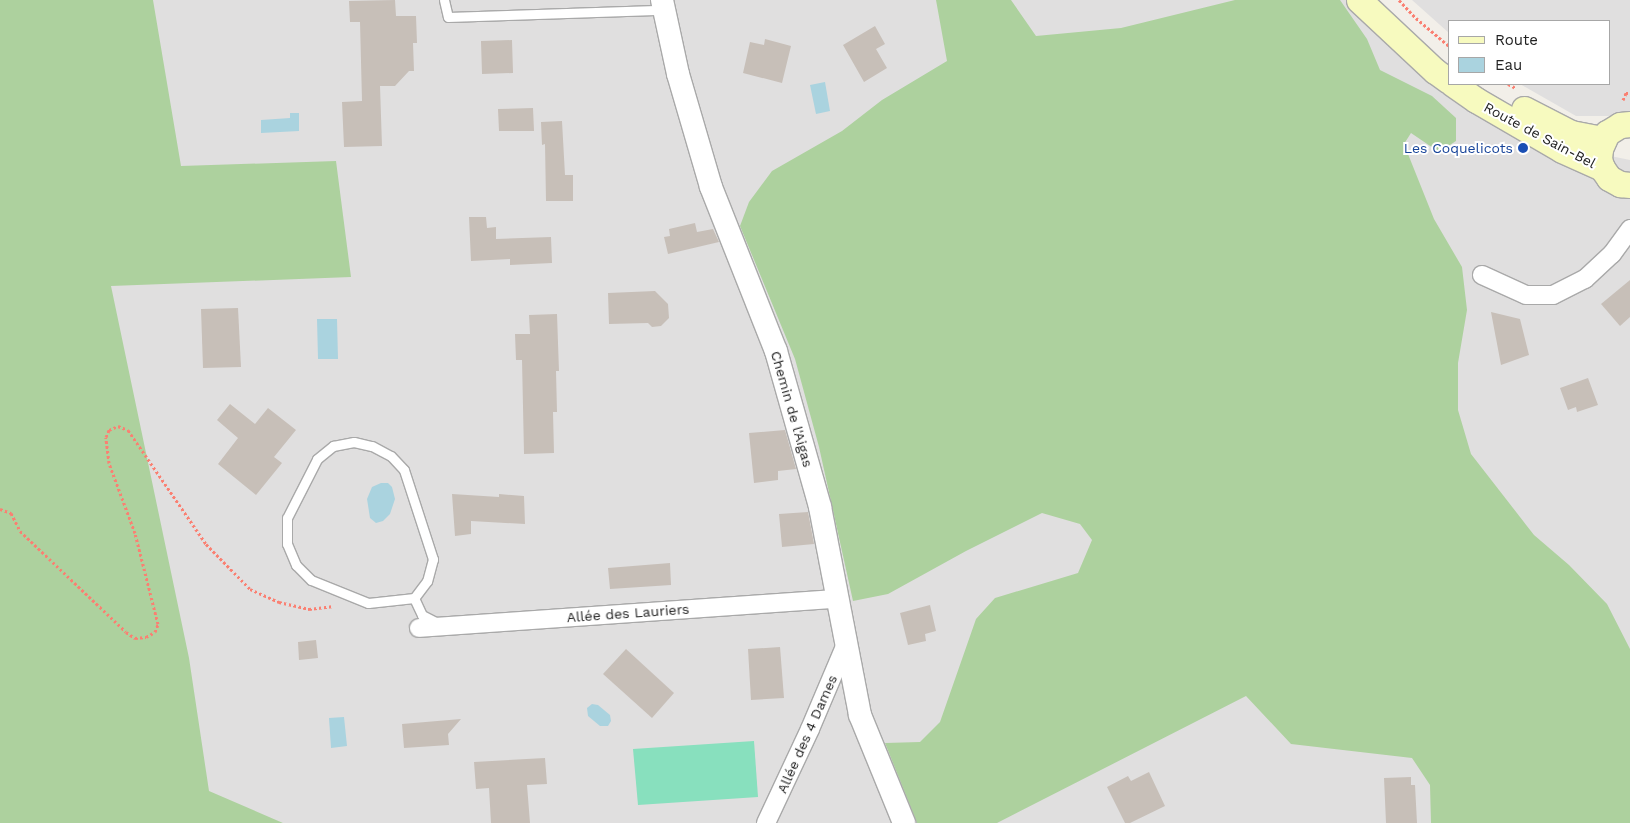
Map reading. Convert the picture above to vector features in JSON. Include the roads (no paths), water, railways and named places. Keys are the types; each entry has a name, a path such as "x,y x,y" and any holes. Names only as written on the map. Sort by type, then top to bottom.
{"main road":[{"path":"1359,0 1436,71 1448,79"},
{"path":"1384,0 1414,32 1448,59"},
{"name":"Route de Sain-Bel","path":"1454,85 1476,100 1562,150 1602,168 1610,178 1620,184 1630,185"},
{"name":"Route de Sain-Bel","path":"1484,85 1532,114 1570,133 1603,139"},
{"path":"1602,168 1599,159 1603,139 1613,128 1630,124"}],"street":[{"name":"Chemin de l'Aigas","path":"663,5 678,74 711,187 776,351 820,507 860,715 904,823"},
{"path":"1482,276 1526,295 1553,295 1584,280 1612,254 1630,229"},
{"name":"Allée des Lauriers","path":"419,628 838,599"},
{"name":"Allée des 4 Dames","path":"766,823 810,729 846,644"}],"lane":[{"path":"444,0 448,17 663,5"},
{"path":"354,442 372,446 391,456 404,470 432,559 427,581 414,598 368,603 311,580 296,565 287,544 287,518 317,459 333,446 354,442"},
{"path":"414,598 422,615 446,626"}],"water":[{"path":"825,82 830,111 816,114 810,85"},
{"path":"290,113 299,113 299,131 261,133 261,120 290,118"},
{"path":"317,319 337,319 338,359 318,359"},
{"path":"381,483 388,483 392,487 395,499 390,514 383,521 376,523 370,518 367,499 372,487"},
{"path":"592,704 598,705 610,715 611,721 608,726 600,726 588,716 587,708"},
{"path":"344,717 347,746 331,748 329,718"}],"place":[{"name":"Les Coquelicots","path":"1523,148"}]}
